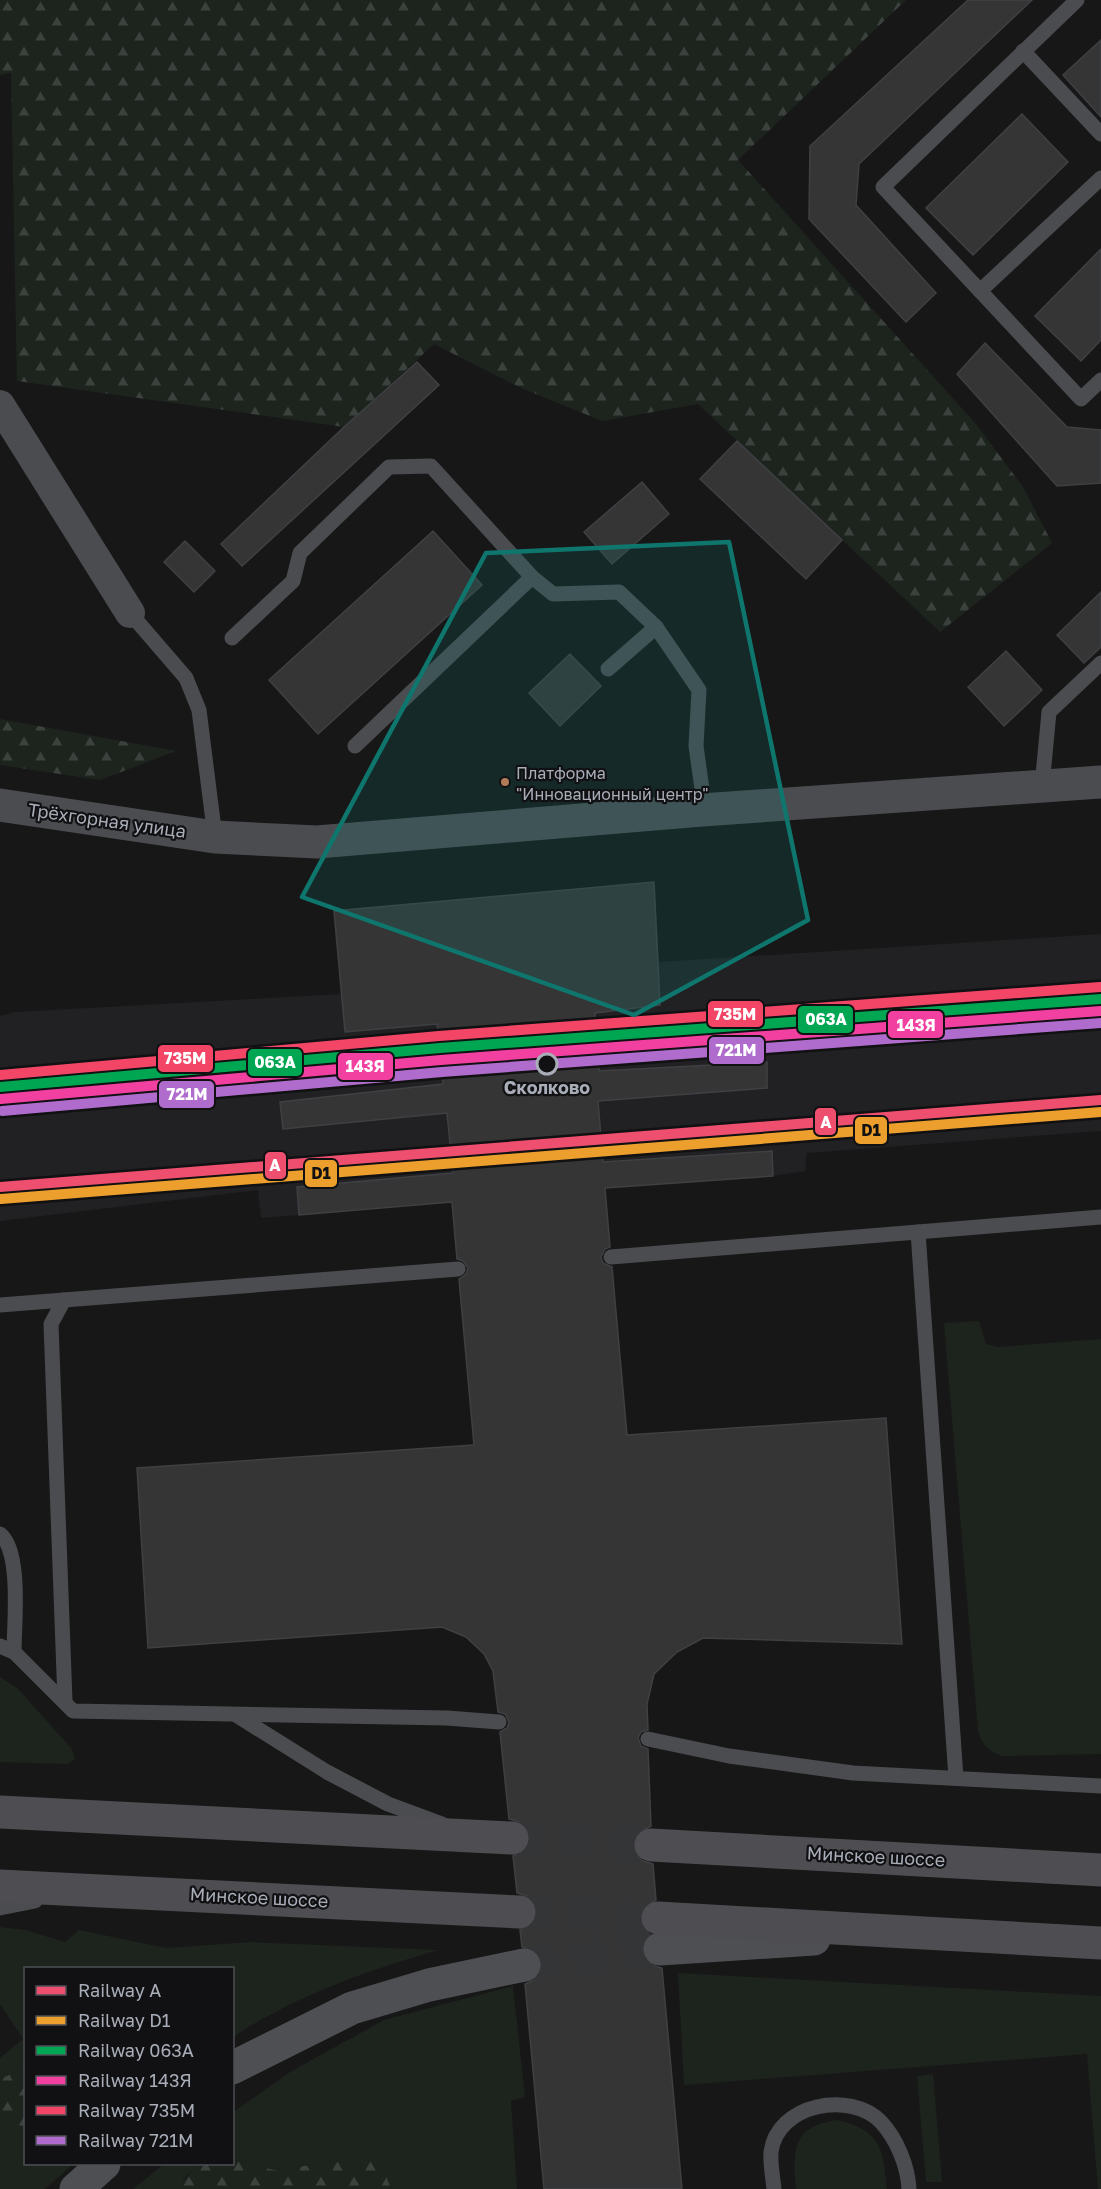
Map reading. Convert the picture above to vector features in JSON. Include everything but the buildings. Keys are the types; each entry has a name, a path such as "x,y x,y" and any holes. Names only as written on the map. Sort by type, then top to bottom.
{"highway":[{"path":"0,1812 512,1838"},
{"name":"Минское шоссе","path":"651,1845 1101,1870"},
{"name":"Минское шоссе","path":"0,1886 519,1912"},
{"path":"659,1933 930,1934 1101,1943"}],"main road":[{"path":"234,2067 352,2008 429,1985 524,1965"},
{"path":"76,2189 102,2165"}],"street":[{"path":"0,405 130,613"},
{"name":"Трёхгорная улица","path":"0,805 215,837 317,842 702,810 1101,783"}],"lane":[{"path":"1077,0 883,187 1081,399 1101,380"},
{"path":"1023,51 1101,134"},
{"path":"980,291 1101,178"},
{"path":"232,638 293,581 300,553 389,467 431,466 532,577 553,594 620,592 656,627 699,690 696,746 702,789 702,810"},
{"path":"355,746 532,577"},
{"path":"130,613 186,678 199,710 215,837"},
{"path":"608,669 656,627"},
{"path":"1042,786 1049,712 1101,663"},
{"path":"611,1257 1101,1216"},
{"path":"918,1232 956,1778"},
{"path":"0,1305 458,1269"},
{"path":"64,1300 51,1324 69,1706"},
{"path":"0,1534 14,1560 7,1649 69,1706 235,1714 447,1718 499,1722"},
{"path":"235,1714 327,1772 388,1804 476,1837"},
{"path":"648,1739 729,1756 852,1773 1101,1786"},
{"path":"0,1908 24,1901 173,1893"},
{"path":"774,2189 771,2151 783,2126 795,2116 817,2106 839,2104 862,2109 881,2122 898,2148 909,2189"}],"highlighted area":[{"path":"729,542 808,920 634,1015 302,897 486,553"}],"shaded area":[{"path":"654,882 659,962 1101,934 1101,1131 807,1153 805,1171 773,1176 772,1151 297,1187 299,1215 261,1218 258,1190 0,1221 0,1016 15,1012 341,994 334,911"}],"green space":[{"path":"0,0 906,0 738,160 976,424 1023,487 1052,543 940,632 698,404 602,421 519,387 434,344 344,427 17,381 11,73 0,75"},
{"path":"0,719 176,751 100,780 0,765"},
{"path":"979,1321 986,1344 998,1347 1101,1339 1101,1754 1002,1756 987,1747 978,1731 944,1323"},
{"path":"0,1677 17,1688 72,1749 75,1759 68,1764 0,1762"},
{"path":"0,1927 25,1930 65,1942 79,1930 166,1948 251,1942 438,1950 384,1967 306,1997 234,2036 234,1967 24,1967 24,2073 18,2071 0,2079 0,2058 23,2039 0,2004"},
{"path":"678,1973 1101,1996 1101,2189 1098,2189 1087,2054 684,2085"},
{"path":"513,1986 525,2097 511,2101 517,2189 391,2189 379,2156 274,2170 234,2159 234,2112 290,2072 384,2020"},
{"path":"18,2071 24,2073 24,2132 15,2132 0,2124 0,2079"},
{"path":"933,2074 942,2182 926,2182 917,2076"},
{"path":"838,2120 864,2130 878,2144 884,2163 887,2189 796,2189 795,2163 799,2142 812,2128"},
{"path":"0,2124 15,2132 24,2132 24,2165 72,2165 45,2189 0,2189"},
{"path":"379,2156 391,2189 180,2189 195,2169 207,2165 234,2165 234,2159 274,2170"},
{"path":"163,2165 202,2165 186,2175 180,2189 133,2189"}],"tunnel":[{"path":"512,1838 651,1845"},
{"path":"519,1912 658,1918"},
{"path":"524,1965 660,1949"}],"rail line":[{"name":"735М","path":"0,1075 439,1036 1100,987"},
{"name":"063А","path":"0,1087 440,1048 1101,999"},
{"name":"143Я","path":"1,1099 441,1060 1101,1011"},
{"name":"721М","path":"2,1111 442,1072 1101,1023"},
{"name":"A","path":"0,1187 1101,1100"},
{"name":"D1","path":"1,1199 1101,1112"}],"place":[{"name":"Платформа \"Инновационный центр\"","path":"505,782"},
{"name":"Сколково","path":"547,1064"}]}
